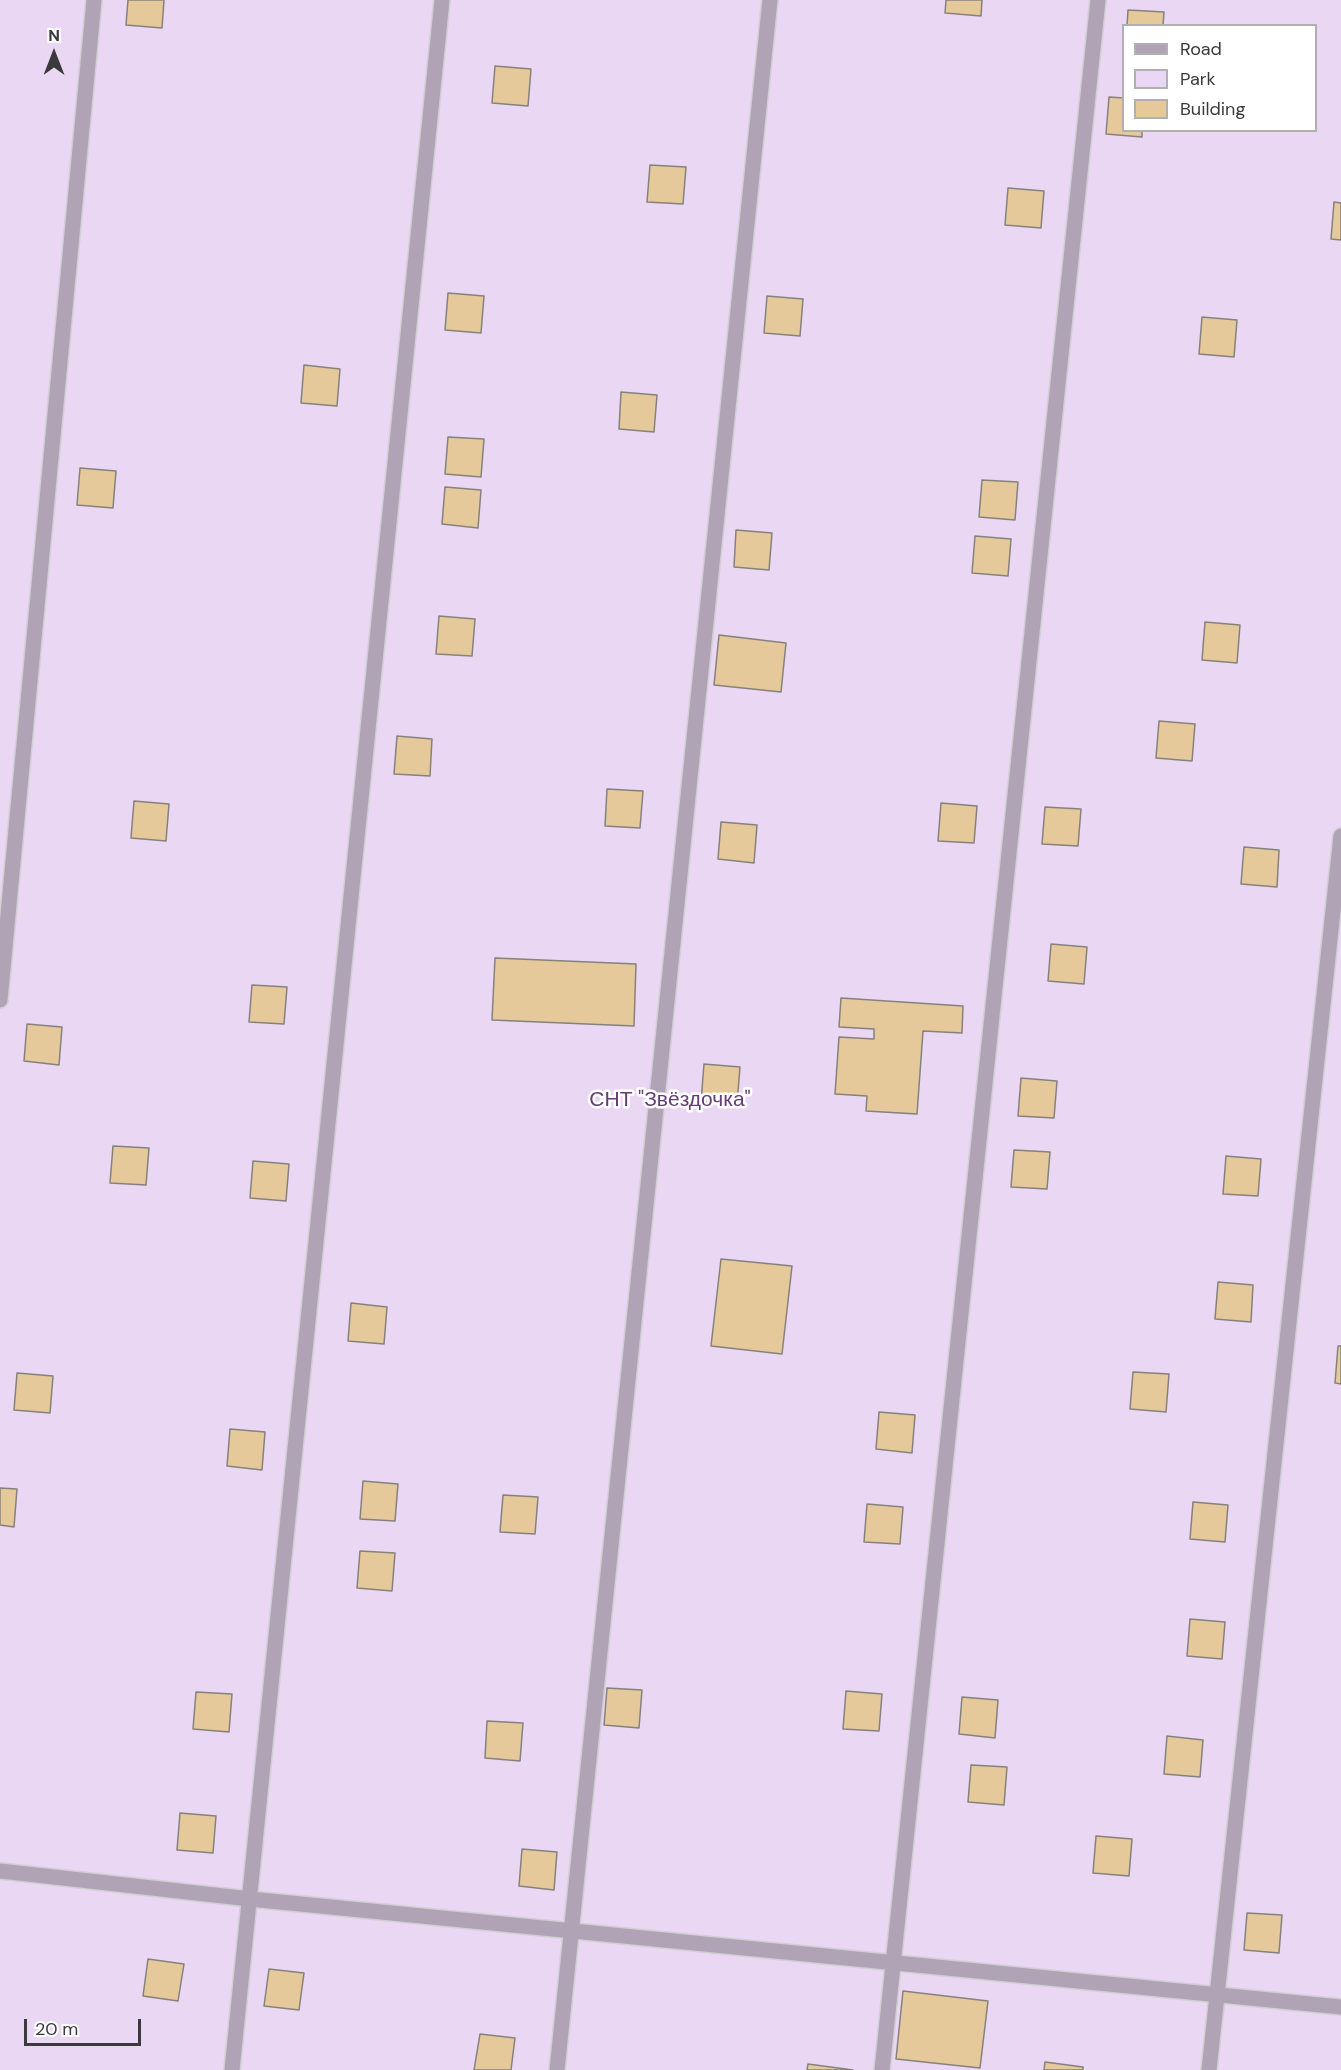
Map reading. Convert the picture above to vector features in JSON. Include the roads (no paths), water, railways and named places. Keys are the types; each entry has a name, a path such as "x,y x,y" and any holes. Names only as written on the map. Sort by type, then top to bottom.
{"street":[{"path":"0,1000 94,0"},
{"path":"232,2070 442,0"},
{"path":"557,2070 770,0"},
{"path":"882,2070 1098,0"},
{"path":"1209,2070 1341,836"},
{"path":"0,1871 250,1899 1218,1993 1341,2007"}],"park label":[{"name":"СНТ \"Звёздочка\"","path":"670,1100"}]}
